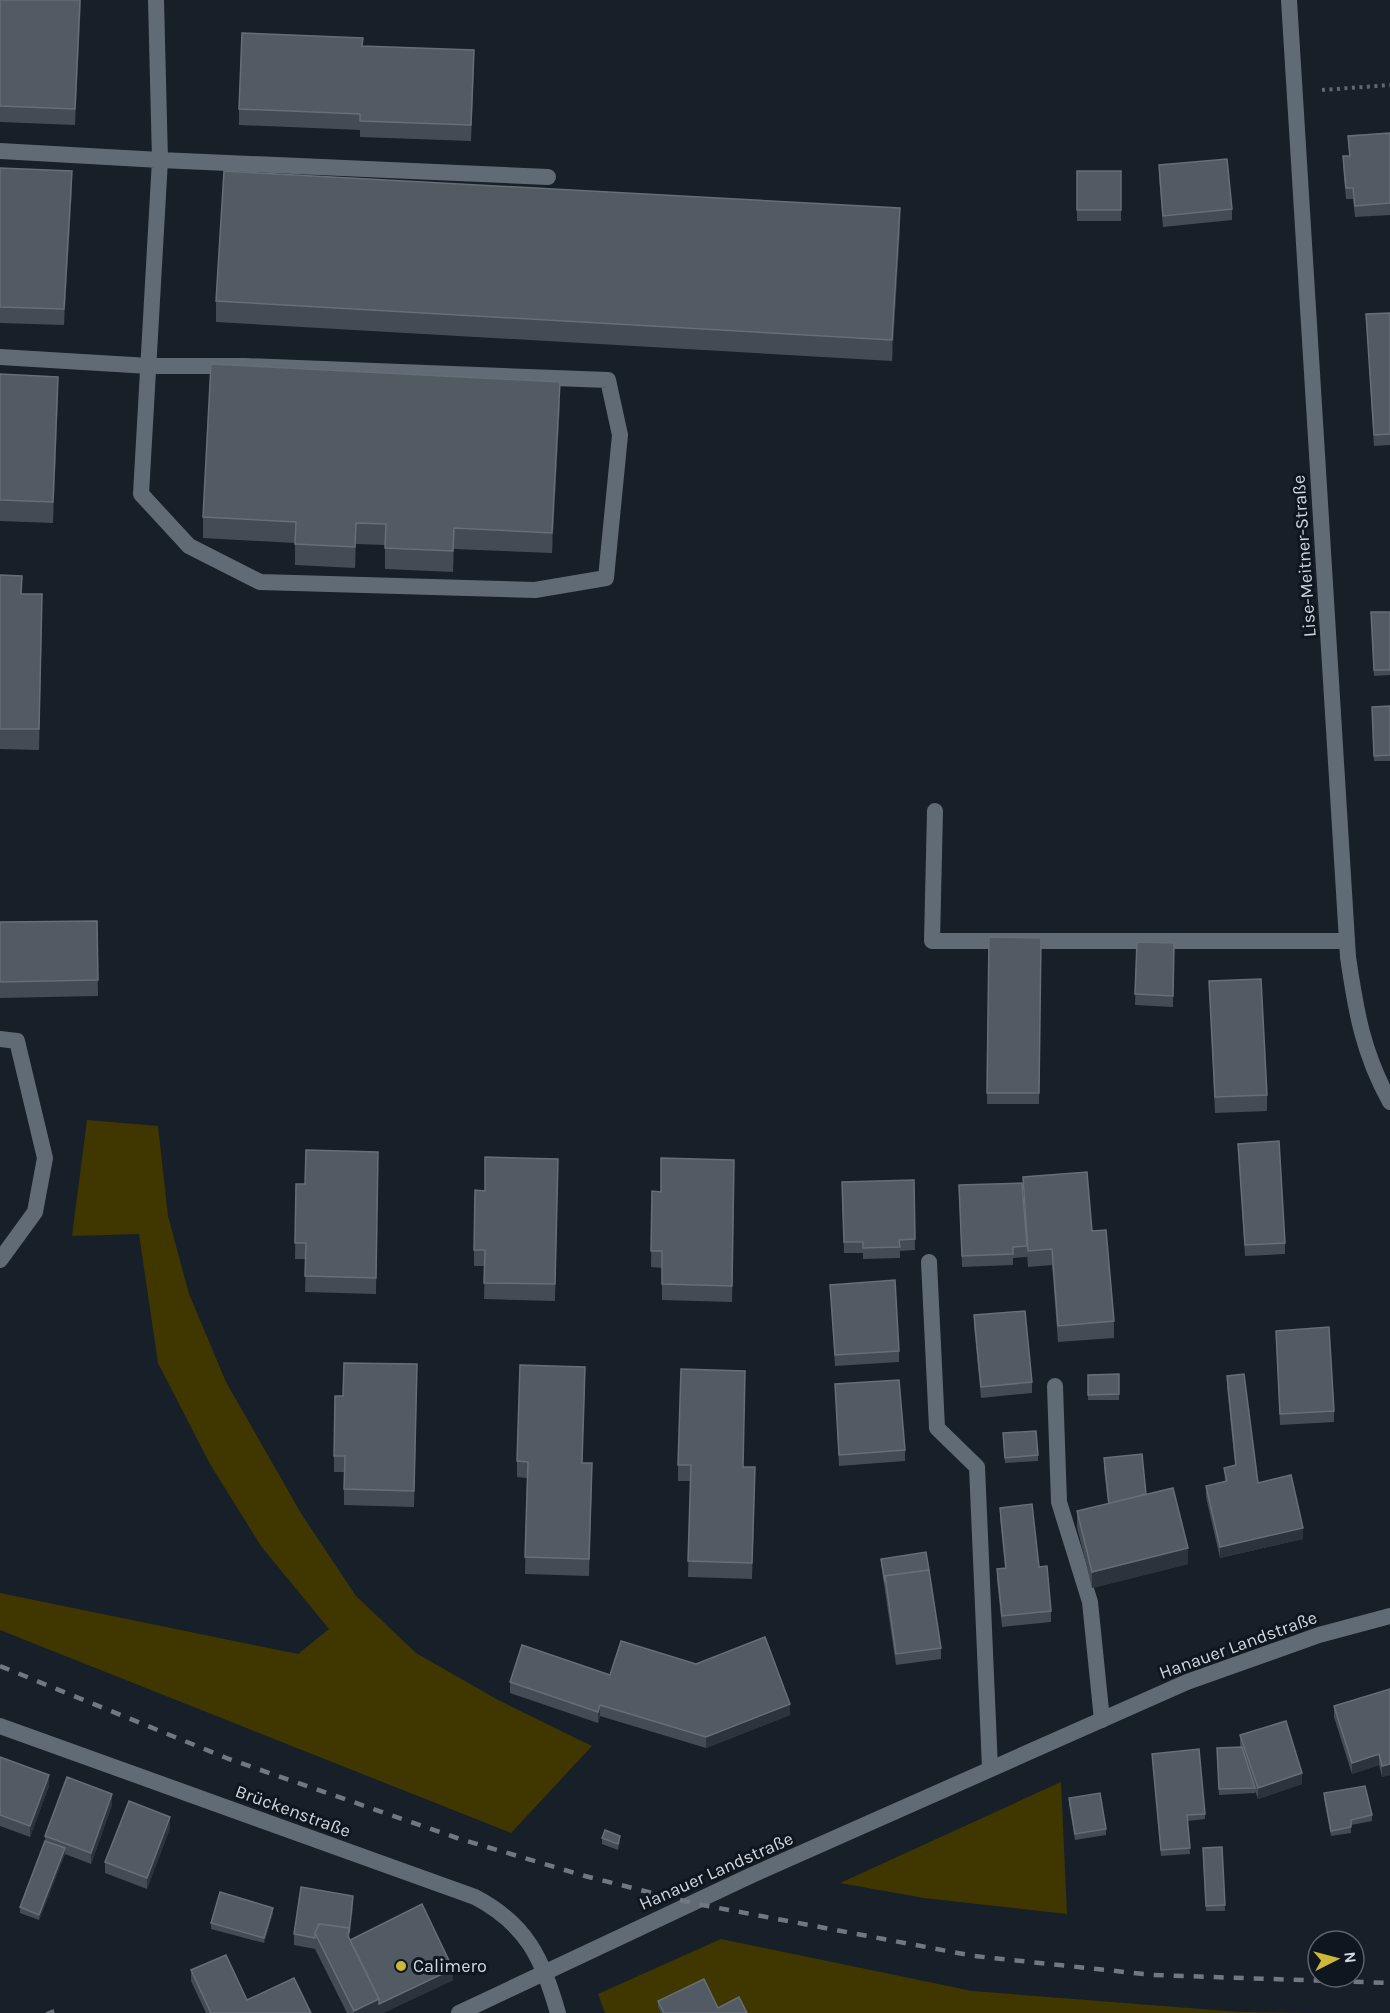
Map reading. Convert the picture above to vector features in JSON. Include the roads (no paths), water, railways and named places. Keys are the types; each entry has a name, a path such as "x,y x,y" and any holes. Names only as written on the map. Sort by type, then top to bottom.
{"street":[{"path":"0,357 149,366 245,366 608,380 620,435 606,578 535,590 260,582 189,546 141,494 149,366 160,160 156,0"},
{"name":"Lise-Meitner-Straße","path":"1289,0 1347,941 1358,1025 1369,1060 1390,1102"},
{"path":"0,151 548,177"},
{"path":"935,812 932,941 1347,941"},
{"path":"0,1039 17,1041 45,1158 35,1212 0,1260"},
{"path":"929,1262 937,1428 977,1467 990,1768"},
{"path":"1055,1386 1059,1502 1090,1602 1102,1720"},
{"name":"Hanauer Landstraße","path":"459,2013 545,1971 990,1768 1102,1720 1250,1658 1390,1616"},
{"name":"Brückenstraße","path":"0,1726 475,1897 493,1906 514,1923 535,1949 545,1971 558,2013"}],"railway":[{"path":"0,1666 229,1759 457,1838 585,1876 692,1903 974,1956 1153,1975 1390,1983"}],"place":[{"name":"Calimero","path":"401,1966"}]}
